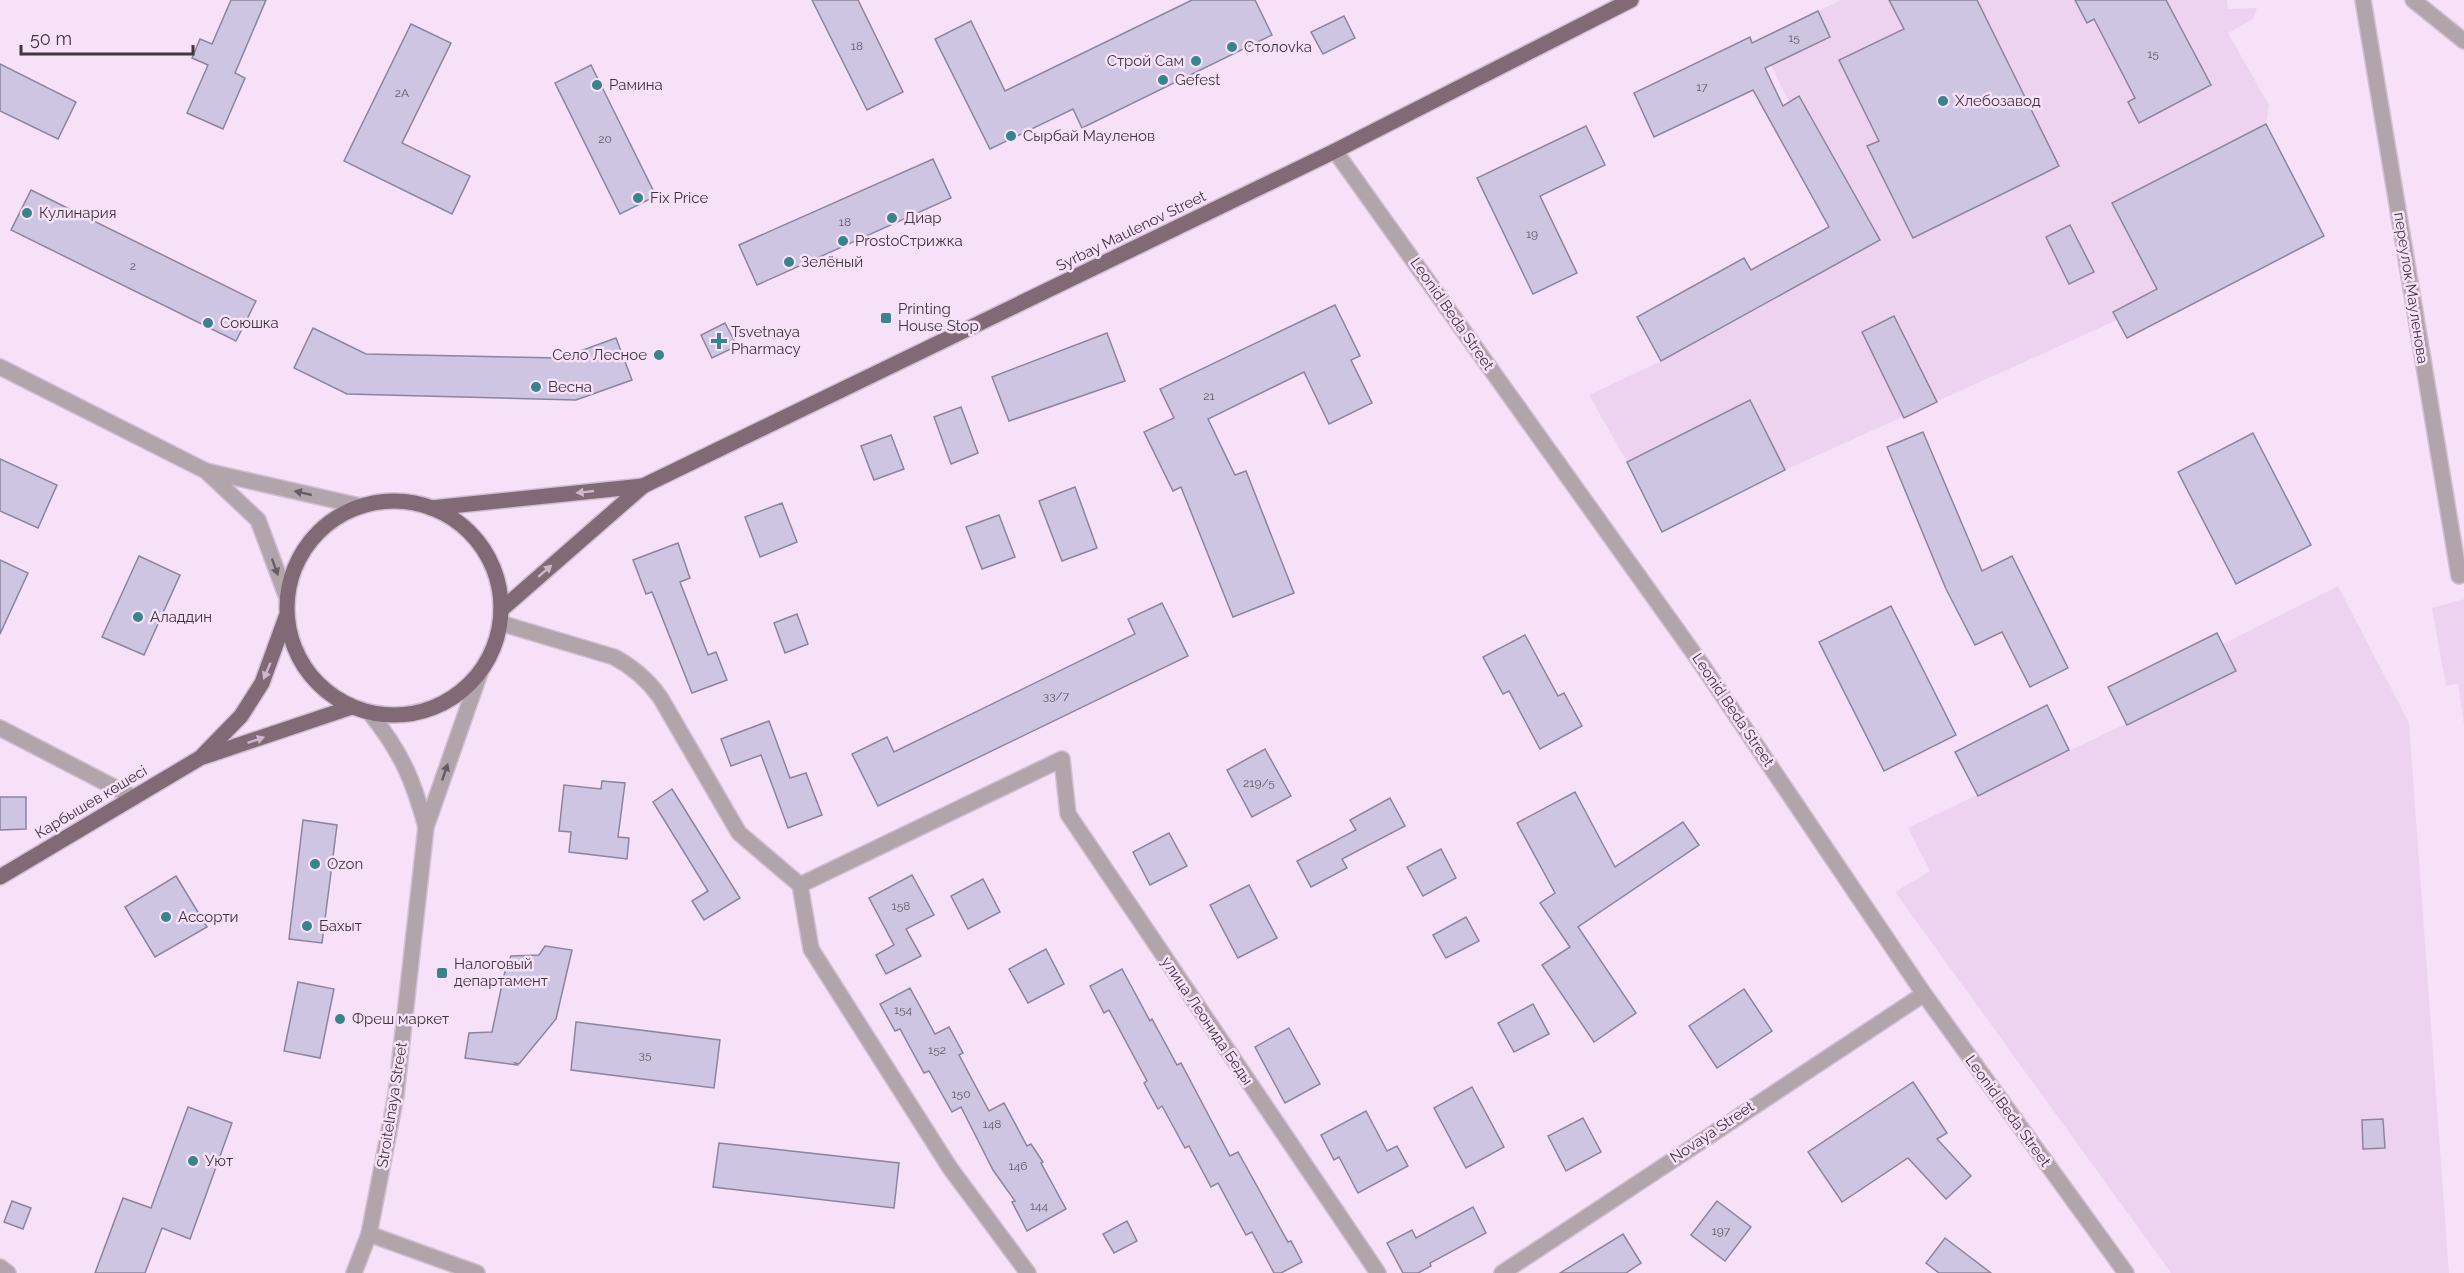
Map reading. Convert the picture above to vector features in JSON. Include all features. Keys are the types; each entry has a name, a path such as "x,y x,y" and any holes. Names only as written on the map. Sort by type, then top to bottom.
{"main road":[{"name":"Syrbay Maulenov Street","path":"643,486 1335,151 1631,0"},
{"path":"431,508 643,486"},
{"path":"501,616 643,486"},
{"path":"200,758 241,716 262,682 275,652 286,616 287,598 294,568 310,541 332,520 360,506 396,501 431,508 451,517 482,547 493,567 499,588 501,616 493,649 480,673 458,694 431,709 401,715 370,713 352,707 327,692 306,671 292,644 286,616"},
{"path":"200,758 352,707"},
{"name":"Карбышев көшесі","path":"0,877 200,758"}],"street":[{"name":"переулок Мауленова","path":"2363,0 2459,576"},
{"path":"2413,0 2464,41"},
{"name":"Leonid Beda Street","path":"1335,151 1700,662 1924,993 2126,1273"},
{"path":"0,367 206,471 360,506"},
{"path":"206,471 258,520 287,598"},
{"path":"501,616 614,657 630,666 649,682 739,833 800,885 811,949 950,1168 1028,1273"},
{"path":"426,827 480,673"},
{"path":"370,713 404,761 416,791 426,827"},
{"path":"0,728 132,797"},
{"name":"улица Леонида Беды","path":"800,885 1062,759 1068,814 1378,1273"},
{"name":"Stroitelnaya Street","path":"354,1273 369,1234 396,1095 426,827"},
{"name":"Novaya Street","path":"1502,1273 1924,993"},
{"path":"369,1234 477,1273"},
{"path":"0,1267 8,1273"}],"shaded area":[{"path":"1841,0 2227,0 2228,9 2257,8 2253,19 2228,33 2269,105 2266,124 2112,203 2157,289 2117,320 1785,470 1749,400 1627,462 1589,395 1661,361 1879,240 1800,97 1789,102 1771,65 1818,11"},
{"path":"2338,586 2409,723 2449,1273 2171,1273 1895,892 1930,871 1908,828 2236,671 2223,644"},
{"path":"2464,599 2464,725 2458,684 2446,686 2432,608"}],"building":[{"path":"231,0 266,0 235,73 245,78 223,129 187,113 208,65 192,58 200,39 212,44"},
{"path":"812,0 858,0 903,92 867,110"},
{"path":"1192,0 1255,0 1272,35 1082,128 1073,109 990,149 935,39 971,21 1005,91"},
{"name":"Хлебозавод","path":"1889,0 1977,0 2059,166 1913,238 1867,146 1879,141 1839,60 1904,29"},
{"path":"2075,0 2166,0 2211,85 2139,123 2128,102 2135,98 2094,19 2087,23"},
{"path":"1818,11 1830,37 1765,68 1783,106 1799,96 1880,240 1661,361 1637,317 1744,258 1751,270 1829,227 1753,90 1654,137 1634,93 1750,37 1752,43"},
{"path":"1344,16 1355,38 1323,54 1311,32"},
{"path":"411,24 451,43 402,143 470,176 452,214 344,161"},
{"path":"0,64 76,102 58,139 0,111"},
{"path":"591,65 656,196 620,214 555,83"},
{"path":"2266,124 2324,236 2127,338 2113,312 2157,289 2112,203"},
{"path":"1586,126 1605,165 1540,196 1577,273 1533,294 1477,178"},
{"path":"933,159 951,198 757,285 739,245"},
{"path":"31,190 256,301 236,341 11,230"},
{"path":"2070,225 2094,272 2069,284 2046,237"},
{"path":"1335,305 1360,356 1351,360 1372,403 1329,424 1304,372 1208,419 1235,475 1246,471 1294,593 1233,617 1181,487 1173,491 1144,432 1174,418 1160,389"},
{"path":"1894,316 1937,402 1904,418 1862,332"},
{"name":"Tsvetnaya Pharmacy","path":"725,323 737,346 712,358 701,335"},
{"path":"313,328 366,354 561,358 616,338 632,380 576,400 347,394 294,368"},
{"path":"1107,333 1125,381 1009,421 992,377"},
{"path":"1750,400 1785,470 1662,532 1627,462"},
{"path":"961,407 978,453 951,464 934,417"},
{"path":"1923,432 1982,571 2012,556 2068,668 2030,687 2002,632 1975,645 1946,589 1887,447"},
{"path":"2253,433 2311,545 2236,584 2178,472"},
{"path":"891,435 904,469 874,480 861,446"},
{"path":"0,459 57,485 38,528 0,511"},
{"path":"1075,487 1097,548 1062,561 1039,501"},
{"path":"782,503 797,542 760,557 745,517"},
{"path":"999,515 1015,557 982,569 966,527"},
{"path":"678,543 690,578 680,582 708,655 716,652 727,680 692,693 652,592 646,594 633,560"},
{"path":"139,556 180,575 144,655 102,637"},
{"path":"0,560 28,573 0,634"},
{"path":"1162,603 1188,656 878,806 852,754 887,737 894,752 1135,634 1128,619"},
{"path":"1891,606 1956,735 1884,771 1819,642"},
{"path":"797,614 808,644 785,653 774,623"},
{"path":"2217,633 2236,671 2127,725 2108,687"},
{"path":"1525,635 1558,696 1564,693 1582,726 1540,749 1509,691 1503,694 1483,657"},
{"path":"2047,705 2069,750 1978,796 1955,752"},
{"path":"769,721 790,778 806,773 822,815 788,828 761,755 731,766 721,739"},
{"path":"1265,749 1291,796 1252,817 1227,770"},
{"path":"602,781 625,783 618,837 629,838 627,859 569,852 571,832 559,831 564,785 601,789"},
{"path":"672,789 740,898 704,920 692,901 708,891 653,802"},
{"path":"1575,792 1615,867 1683,822 1699,845 1578,927 1636,1013 1594,1042 1542,965 1570,947 1540,903 1555,893 1517,823"},
{"path":"0,797 26,797 26,829 0,830"},
{"path":"1390,798 1405,826 1342,859 1347,868 1311,887 1297,861 1356,830 1350,820"},
{"path":"303,820 337,825 322,943 289,939"},
{"path":"1169,833 1187,866 1150,885 1133,852"},
{"path":"1441,849 1456,878 1423,896 1407,867"},
{"path":"912,875 934,915 906,929 921,956 886,974 876,955 894,945 869,898"},
{"name":"Ассорти","path":"176,876 207,927 155,957 125,907"},
{"path":"983,879 1000,912 968,929 951,896"},
{"path":"1249,885 1277,938 1238,958 1210,905"},
{"path":"1466,917 1479,941 1446,958 1433,935"},
{"path":"545,946 572,950 556,1019 519,1064 515,1063 517,1065 465,1058 469,1033 492,1032 504,975 511,956 539,955"},
{"path":"1046,949 1064,984 1028,1003 1009,969"},
{"path":"1122,969 1177,1065 1181,1063 1230,1156 1238,1152 1288,1242 1291,1241 1302,1262 1281,1273 1274,1273 1252,1232 1246,1235 1218,1183 1211,1187 1189,1146 1185,1148 1162,1106 1158,1109 1144,1083 1147,1081 1109,1010 1104,1013 1090,986"},
{"path":"298,982 334,989 320,1058 284,1051"},
{"path":"910,988 935,1034 949,1027 963,1053 959,1055 989,1111 1004,1103 1027,1146 1031,1144 1043,1162 1041,1163 1066,1209 1027,1231 1012,1202 1015,1201 993,1170 961,1107 952,1112 929,1071 924,1073 900,1029 895,1031 880,1004"},
{"path":"1744,989 1772,1031 1717,1068 1689,1026"},
{"path":"1533,1004 1549,1034 1514,1052 1498,1023"},
{"path":"576,1022 720,1040 714,1088 571,1070"},
{"path":"1289,1028 1320,1084 1285,1103 1255,1047"},
{"path":"1913,1082 1947,1133 1937,1139 1971,1176 1946,1199 1908,1158 1842,1202 1808,1152"},
{"path":"1472,1087 1504,1147 1466,1168 1434,1108"},
{"name":"Уют","path":"188,1107 232,1123 190,1239 162,1228 145,1273 95,1273 123,1198 151,1208"},
{"path":"1366,1111 1387,1151 1397,1146 1408,1166 1358,1193 1339,1157 1334,1160 1321,1135"},
{"path":"1583,1118 1601,1152 1566,1171 1548,1136"},
{"path":"2383,1119 2385,1148 2363,1149 2362,1120"},
{"path":"719,1143 899,1163 894,1208 713,1187"},
{"path":"12,1201 31,1208 23,1229 4,1222"},
{"path":"1717,1201 1751,1227 1725,1261 1691,1235"},
{"path":"1473,1207 1486,1233 1430,1263 1431,1266 1418,1273 1403,1273 1387,1243 1412,1230 1416,1238"},
{"path":"1127,1221 1137,1241 1114,1253 1103,1234"},
{"path":"1623,1234 1641,1263 1626,1273 1560,1273"},
{"path":"1945,1238 1991,1273 1939,1273 1926,1263"}],"place":[{"name":"Столоvka","path":"1232,47"},
{"name":"Строй Сам","path":"1196,61"},
{"name":"Gefest","path":"1163,80"},
{"name":"Рамина","path":"597,85"},
{"name":"Хлебозавод","path":"1943,101"},
{"name":"Сырбай Мауленов","path":"1011,136"},
{"name":"Fix Price","path":"638,198"},
{"name":"Кулинария","path":"27,213"},
{"name":"Диар","path":"892,218"},
{"name":"ProstoСтрижка","path":"843,241"},
{"name":"Зелёный","path":"789,262"},
{"name":"Printing House Stop","path":"886,318"},
{"name":"Союшка","path":"208,323"},
{"name":"Tsvetnaya Pharmacy","path":"719,341"},
{"name":"Село Лесное","path":"659,355"},
{"name":"Весна","path":"536,387"},
{"name":"Аладдин","path":"138,617"},
{"name":"Ozon","path":"315,864"},
{"name":"Ассорти","path":"166,917"},
{"name":"Бахыт","path":"307,926"},
{"name":"Налоговый департамент","path":"442,973"},
{"name":"Фреш маркет","path":"340,1019"},
{"name":"Уют","path":"193,1161"}]}
